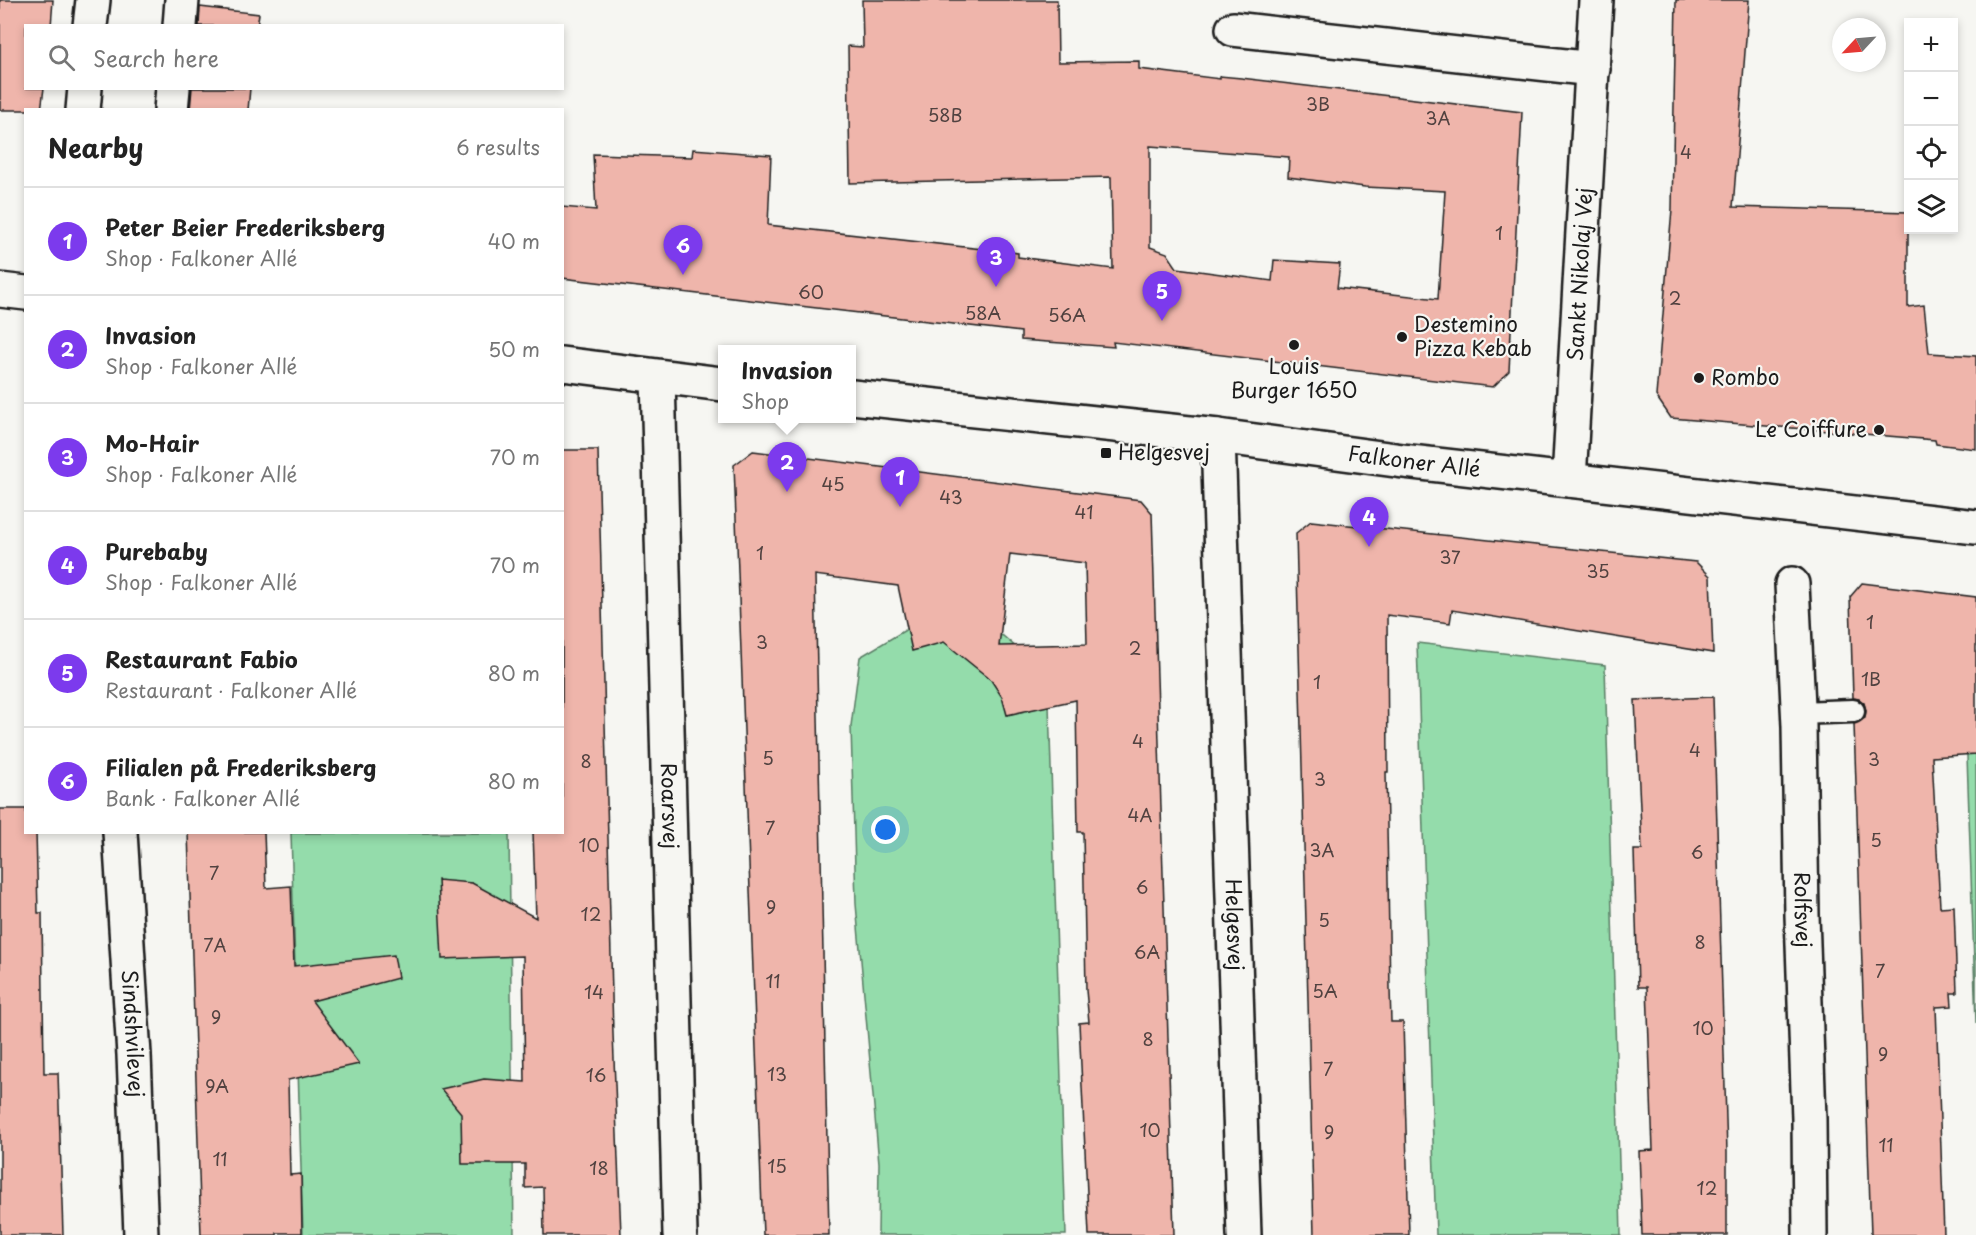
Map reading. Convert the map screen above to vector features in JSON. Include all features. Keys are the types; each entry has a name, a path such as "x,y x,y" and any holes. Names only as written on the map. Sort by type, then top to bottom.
{"street":[{"path":"90,24 93,0"},
{"path":"180,24 182,0"},
{"name":"Sankt Nikolaj Vej","path":"1569,480 1596,0"},
{"path":"1233,29 1593,69"},
{"path":"83,108 85,90"},
{"path":"171,108 173,90"},
{"path":"0,290 24,293"},
{"path":"564,364 718,383"},
{"name":"Roarsvej","path":"658,377 680,1235"},
{"name":"Falkoner Allé","path":"856,397 1218,436 1403,461 1976,527"},
{"name":"Helgesvej","path":"1218,436 1244,1235"},
{"name":"Rolfsvej","path":"1792,584 1798,713 1810,1235"},
{"name":"Sindshvilevej","path":"120,834 134,1055 141,1235"}],"lane":[{"path":"1798,713 1853,711"}],"green space":[{"path":"975,625 1003,636 1025,655 1049,705 1066,1235 878,1235 879,1163 856,904 851,726 860,657 912,626"},
{"path":"1417,643 1605,665 1621,1235 1436,1235"},
{"path":"1966,726 1976,726 1976,1023"},
{"path":"291,834 509,834 514,1235 303,1235"}],"building":[{"path":"0,0 53,0 51,24 24,24 24,90 44,90 41,108 0,110"},
{"path":"862,0 1057,0 1058,62 1139,61 1139,69 1220,79 1220,76 1241,78 1522,112 1509,371 1493,387 1113,342 1114,347 1021,340 1021,332 564,278 564,207 596,210 593,154 692,157 693,149 771,155 768,225 1018,253 1018,257 1113,269 1111,177 850,183 848,46 863,47","holes":["1150,146 1289,157 1288,177 1365,187 1445,191 1438,299 1337,288 1340,264 1274,260 1272,281 1177,268 1167,253 1150,247"]},
{"path":"1676,0 1749,0 1733,207 1904,212 1904,234 1908,234 1908,307 1924,305 1929,353 1976,356 1976,449 1936,444 1935,440 1671,418 1656,396 1672,209"},
{"path":"200,7 259,14 257,24 199,24"},
{"path":"192,90 250,90 248,108 190,108"},
{"path":"564,450 598,450 613,1034 621,1235 544,1235 543,1187 525,1188 525,1164 462,1164 461,1113 441,1089 484,1079 525,1082 523,956 442,959 438,880 472,883 536,918 533,834 564,834"},
{"path":"753,451 1141,500 1152,513 1174,1235 1089,1235 1079,1023 1089,1022 1086,990 1083,832 1078,832 1076,700 1007,715 1002,697 991,680 944,642 912,651 898,586 815,575 829,1235 763,1235 734,465","holes":["1010,554 1085,563 1087,644 999,646"]},
{"path":"1311,521 1696,562 1710,576 1713,653 1452,610 1450,623 1387,615 1388,772 1386,772 1391,1022 1403,1022 1409,1235 1314,1235 1296,533"},
{"path":"1862,583 1976,597 1976,754 1932,757 1940,907 1954,906 1957,993 1951,993 1952,1006 1936,1007 1944,1235 1871,1235 1854,724 1865,718 1866,711 1864,703 1853,698 1850,597"},
{"path":"1713,697 1727,1152 1727,1235 1642,1235 1639,1151 1653,1150 1647,987 1638,987 1634,850 1642,850 1635,700"},
{"path":"0,809 24,809 24,834 36,834 38,913 42,913 44,1073 58,1073 63,1235 0,1235"},
{"path":"188,834 264,834 266,888 291,886 294,966 394,955 398,978 312,1001 359,1064 288,1080 290,1175 301,1174 302,1233 201,1235"}],"place":[{"name":"Filialen på Frederiksberg","path":"683,275"},
{"name":"Mo-Hair","path":"996,287"},
{"name":"Restaurant Fabio","path":"1162,321"},
{"name":"Destemino Pizza Kebab","path":"1402,337"},
{"name":"Louis Burger 1650","path":"1294,345"},
{"name":"Rombo","path":"1699,378"},
{"name":"Le Coiffure","path":"1879,430"},
{"name":"Helgesvej","path":"1106,453"},
{"name":"Invasion","path":"787,492"},
{"name":"Peter Beier Frederiksberg","path":"900,507"},
{"name":"Purebaby","path":"1369,547"}]}
